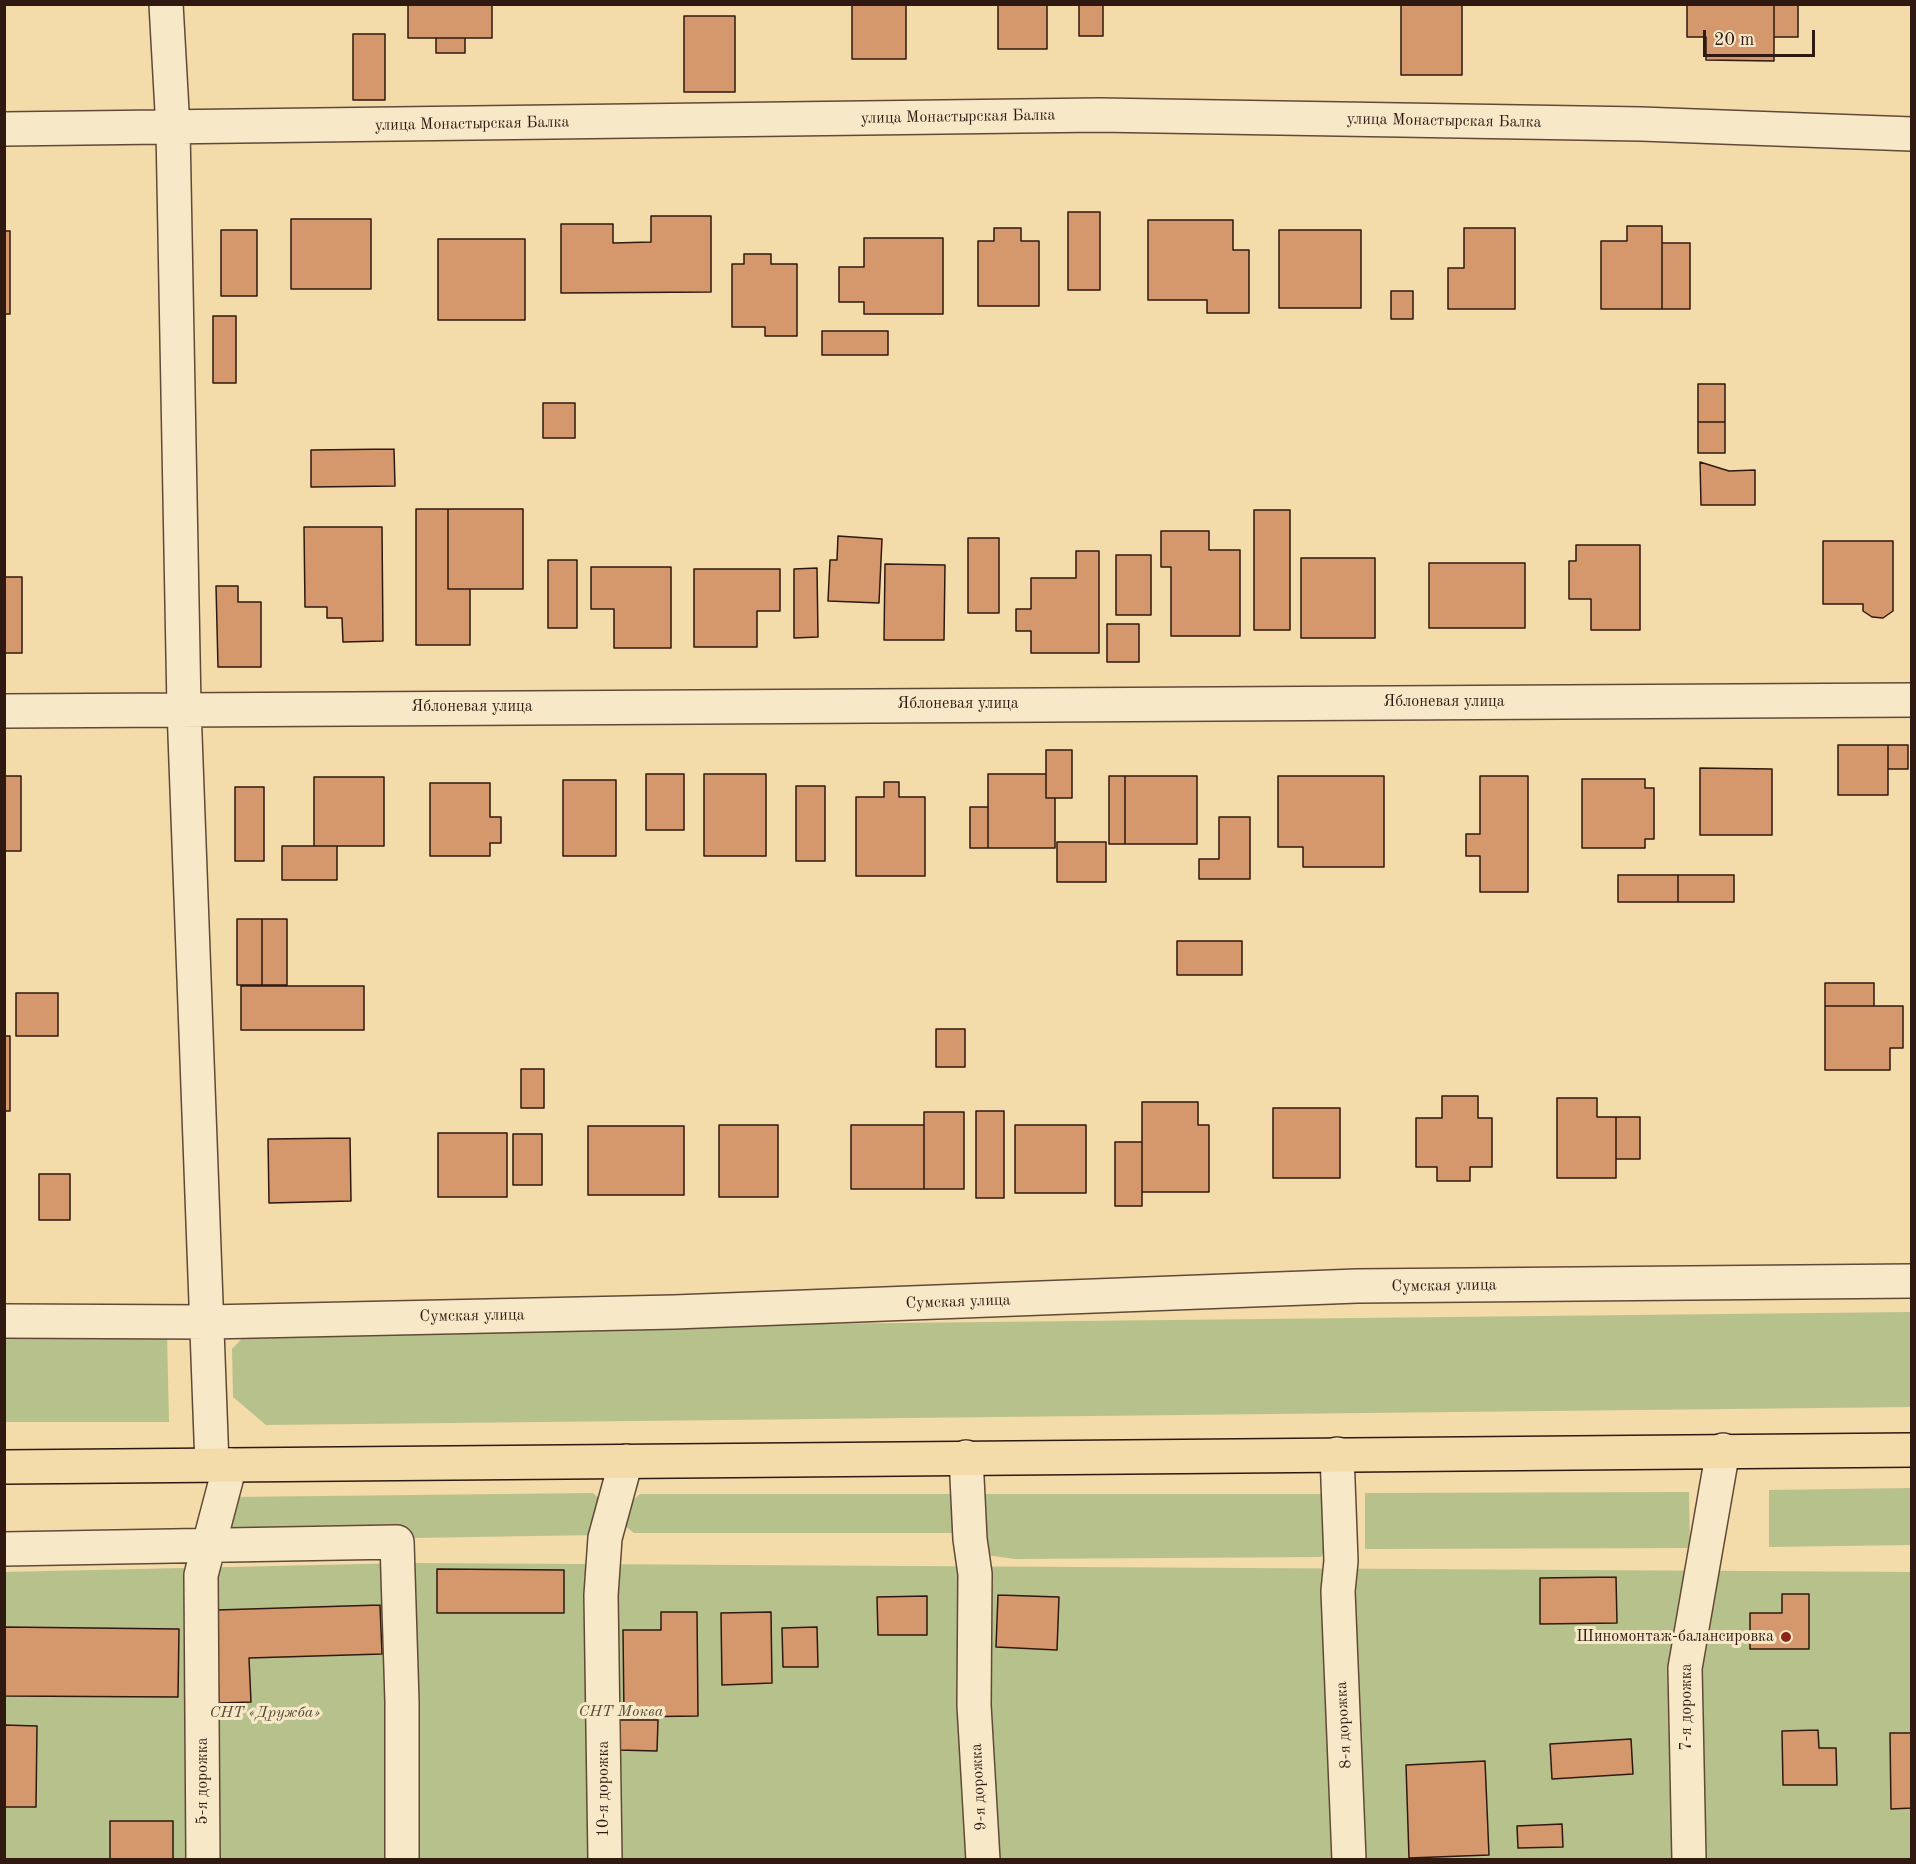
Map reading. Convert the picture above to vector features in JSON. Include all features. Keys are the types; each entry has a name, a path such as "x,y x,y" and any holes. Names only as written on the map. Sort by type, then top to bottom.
{"main road":[{"path":"4,1467 1911,1450"}],"street":[{"name":"5-я дорожка","path":"166,4 173,129 184,708 208,1322 221,1465 201,1575 204,1860"},
{"name":"улица Монастырская Балка","path":"4,129 173,129 1099,115 1629,123 1911,134"},
{"name":"Яблоневая улица","path":"4,711 184,708 1911,700"},
{"name":"Сумская улица","path":"4,1321 208,1322 674,1312 1358,1287 1911,1281"},
{"name":"7-я дорожка","path":"1689,1860 1685,1668 1723,1450"},
{"name":"8-я дорожка","path":"1337,1454 1341,1561 1338,1591 1349,1860"},
{"name":"9-я дорожка","path":"966,1457 970,1539 975,1574 974,1715 983,1860"},
{"name":"10-я дорожка","path":"604,1860 601,1595 605,1538 626,1461"},
{"path":"4,1550 397,1542 402,1702 402,1860"}],"green space":[{"path":"1911,1312 1912,1407 266,1425 233,1397 232,1349 250,1330"},
{"path":"167,1334 169,1422 5,1422 4,1337"},
{"path":"1911,1488 1911,1545 1769,1547 1769,1490"},
{"path":"1689,1492 1690,1548 1365,1549 1365,1493"},
{"path":"593,1493 603,1502 596,1535 229,1541 233,1497"},
{"path":"640,1494 951,1494 958,1506 959,1533 634,1533 625,1526 632,1501"},
{"path":"981,1494 1322,1494 1332,1538 1321,1557 1015,1559 986,1555"},
{"name":"СНТ Моква","path":"409,1563 1911,1572 1911,1859 5,1859 4,1572"}],"building":[{"path":"408,4 492,4 492,38 408,38"},
{"path":"852,4 906,4 906,59 852,59"},
{"path":"998,4 1047,4 1047,49 998,49"},
{"path":"1079,4 1103,4 1103,36 1079,36"},
{"path":"1401,4 1462,4 1462,75 1401,75"},
{"path":"1687,4 1774,4 1774,61 1706,60 1706,37 1687,37"},
{"path":"1774,4 1798,4 1798,37 1774,37"},
{"path":"684,16 735,16 735,92 684,92"},
{"path":"353,34 385,34 385,100 353,100"},
{"path":"436,38 465,38 465,53 436,53"},
{"path":"1068,212 1100,212 1100,290 1068,290"},
{"path":"651,216 711,216 711,292 561,293 561,224 613,224 613,243 651,242"},
{"path":"291,219 371,219 371,289 291,289"},
{"path":"1148,220 1233,220 1233,250 1249,250 1249,313 1207,313 1207,300 1148,300"},
{"path":"1627,226 1662,226 1662,309 1601,309 1601,241 1627,241"},
{"path":"994,228 1021,228 1021,241 1039,241 1039,306 978,306 978,241 994,241"},
{"path":"1464,228 1515,228 1515,309 1448,309 1448,268 1464,268"},
{"path":"221,230 257,230 257,296 221,296"},
{"path":"1279,230 1361,230 1361,308 1279,308"},
{"path":"4,231 10,231 10,314 4,314"},
{"path":"864,238 943,238 943,314 864,314 864,302 839,302 839,267 864,267"},
{"path":"438,239 525,239 525,320 438,320"},
{"path":"1662,243 1690,243 1690,309 1662,309"},
{"path":"744,254 771,254 771,264 797,264 797,336 765,336 765,327 732,327 732,264 744,264"},
{"path":"1391,291 1413,291 1413,319 1391,319"},
{"path":"213,316 236,316 236,383 213,383"},
{"path":"822,331 888,331 888,355 822,355"},
{"path":"1698,384 1725,384 1725,422 1698,422"},
{"path":"543,403 575,403 575,438 543,438"},
{"path":"1698,422 1725,422 1725,453 1698,453"},
{"path":"394,449 395,486 311,487 311,450"},
{"path":"1700,462 1729,471 1755,470 1755,505 1701,505"},
{"path":"416,509 448,509 448,589 470,589 470,645 416,645"},
{"path":"448,509 523,509 523,589 448,589"},
{"path":"1254,510 1290,510 1290,630 1254,630"},
{"path":"304,527 382,527 383,641 343,642 342,618 327,618 327,607 305,607"},
{"path":"1161,531 1209,531 1209,550 1240,550 1240,636 1171,636 1171,567 1161,567"},
{"path":"838,536 882,539 879,603 828,601 830,560 837,560"},
{"path":"968,538 999,538 999,613 968,613"},
{"path":"1823,541 1893,541 1893,611 1883,618 1872,617 1863,611 1863,604 1823,604"},
{"path":"1576,545 1640,545 1640,630 1591,630 1591,599 1569,599 1569,561 1576,561"},
{"path":"1076,551 1099,551 1099,653 1031,653 1031,631 1016,631 1016,609 1031,609 1031,578 1076,578"},
{"path":"1116,555 1151,555 1151,615 1116,615"},
{"path":"1301,558 1375,558 1375,638 1301,638"},
{"path":"548,560 577,560 577,628 548,628"},
{"path":"1429,563 1525,563 1525,628 1429,628"},
{"path":"885,564 945,565 944,640 884,640"},
{"path":"591,567 671,567 671,648 614,648 614,609 591,609"},
{"path":"817,568 818,637 794,638 794,569"},
{"path":"694,569 780,569 780,611 757,611 757,647 694,647"},
{"path":"4,577 22,577 22,653 4,653"},
{"path":"216,586 238,586 238,602 261,602 261,667 218,667"},
{"path":"1107,624 1139,624 1139,662 1107,662"},
{"path":"1838,745 1888,745 1888,795 1838,795"},
{"path":"1888,745 1908,745 1908,769 1888,769"},
{"path":"1046,750 1072,750 1072,798 1046,798"},
{"path":"1700,768 1772,769 1772,835 1700,835"},
{"path":"646,774 684,774 684,830 646,830"},
{"path":"704,774 766,774 766,856 704,856"},
{"path":"988,774 1046,774 1046,798 1055,798 1055,848 988,848"},
{"path":"4,776 21,776 21,851 4,851"},
{"path":"1109,776 1125,776 1125,844 1109,844"},
{"path":"1125,776 1197,776 1197,844 1125,844"},
{"path":"1278,776 1384,776 1384,867 1303,867 1303,847 1278,847"},
{"path":"1480,776 1528,776 1528,892 1480,892 1480,856 1466,856 1466,834 1480,834"},
{"path":"314,777 384,777 384,846 314,846"},
{"path":"1582,779 1645,779 1645,788 1654,788 1654,839 1645,839 1645,848 1582,848"},
{"path":"563,780 616,780 616,856 563,856"},
{"path":"884,782 899,782 899,797 925,797 925,876 856,876 856,797 884,797"},
{"path":"430,783 490,783 490,817 501,817 501,843 490,843 490,856 430,856"},
{"path":"796,786 825,786 825,861 796,861"},
{"path":"235,787 264,787 264,861 235,861"},
{"path":"970,807 988,807 988,848 970,848"},
{"path":"1219,817 1250,817 1250,879 1199,879 1199,859 1219,859"},
{"path":"1057,842 1106,842 1106,882 1057,882"},
{"path":"282,846 337,846 337,880 282,880"},
{"path":"1618,875 1678,875 1678,902 1618,902"},
{"path":"1678,875 1734,875 1734,902 1678,902"},
{"path":"237,919 262,919 262,985 237,985"},
{"path":"262,919 287,919 287,985 262,985"},
{"path":"1177,941 1242,941 1242,975 1177,975"},
{"path":"1825,983 1874,983 1874,1006 1825,1006"},
{"path":"241,986 364,986 364,1030 241,1030"},
{"path":"16,993 58,993 58,1036 16,1036"},
{"path":"1825,1006 1903,1006 1903,1048 1890,1048 1890,1070 1825,1070"},
{"path":"936,1029 965,1029 965,1067 936,1067"},
{"path":"4,1036 10,1036 10,1111 4,1111"},
{"path":"521,1069 544,1069 544,1108 521,1108"},
{"path":"1442,1096 1478,1096 1478,1118 1492,1118 1492,1167 1470,1167 1470,1181 1437,1181 1437,1167 1416,1167 1416,1118 1442,1118"},
{"path":"1557,1098 1597,1098 1597,1117 1616,1117 1616,1178 1557,1178"},
{"path":"1142,1102 1198,1102 1198,1125 1209,1125 1209,1192 1142,1192"},
{"path":"1273,1108 1340,1108 1340,1178 1273,1178"},
{"path":"976,1111 1004,1111 1004,1198 976,1198"},
{"path":"924,1112 964,1112 964,1189 924,1189"},
{"path":"1616,1117 1640,1117 1640,1159 1616,1159"},
{"path":"719,1125 778,1125 778,1197 719,1197"},
{"path":"851,1125 924,1125 924,1189 851,1189"},
{"path":"1015,1125 1086,1125 1086,1193 1015,1193"},
{"path":"588,1126 684,1126 684,1195 588,1195"},
{"path":"438,1133 507,1133 507,1197 438,1197"},
{"path":"513,1134 542,1134 542,1185 513,1185"},
{"path":"350,1138 351,1201 269,1203 268,1139"},
{"path":"1115,1142 1142,1142 1142,1206 1115,1206"},
{"path":"39,1174 70,1174 70,1220 39,1220"},
{"path":"437,1569 564,1570 564,1613 437,1613"},
{"path":"1616,1577 1617,1623 1540,1624 1540,1578"},
{"path":"1782,1594 1809,1594 1809,1649 1750,1649 1750,1613 1782,1613"},
{"path":"998,1595 1059,1597 1057,1650 996,1647"},
{"path":"927,1596 927,1635 878,1635 877,1597"},
{"path":"380,1605 382,1654 249,1658 251,1702 219,1703 216,1610"},
{"path":"661,1612 697,1612 698,1716 624,1717 623,1630 661,1630"},
{"path":"771,1612 772,1683 722,1685 721,1613"},
{"path":"4,1627 179,1629 178,1697 4,1696"},
{"path":"817,1627 818,1667 783,1667 782,1628"},
{"path":"618,1720 658,1720 657,1751 618,1750"},
{"path":"4,1725 37,1726 36,1807 4,1807"},
{"path":"1818,1730 1819,1748 1836,1748 1837,1785 1783,1785 1782,1731"},
{"path":"1890,1733 1912,1733 1912,1808 1891,1809"},
{"path":"1631,1739 1633,1774 1552,1779 1550,1744"},
{"path":"1485,1761 1489,1855 1409,1858 1406,1765"},
{"path":"110,1821 173,1821 173,1860 110,1860"},
{"path":"1562,1824 1563,1847 1518,1848 1517,1826"}],"place":[{"name":"Шиномонтаж-балансировка","path":"1786,1637"}],"park label":[{"name":"СНТ «Дружба»","path":"265,1713"}]}
